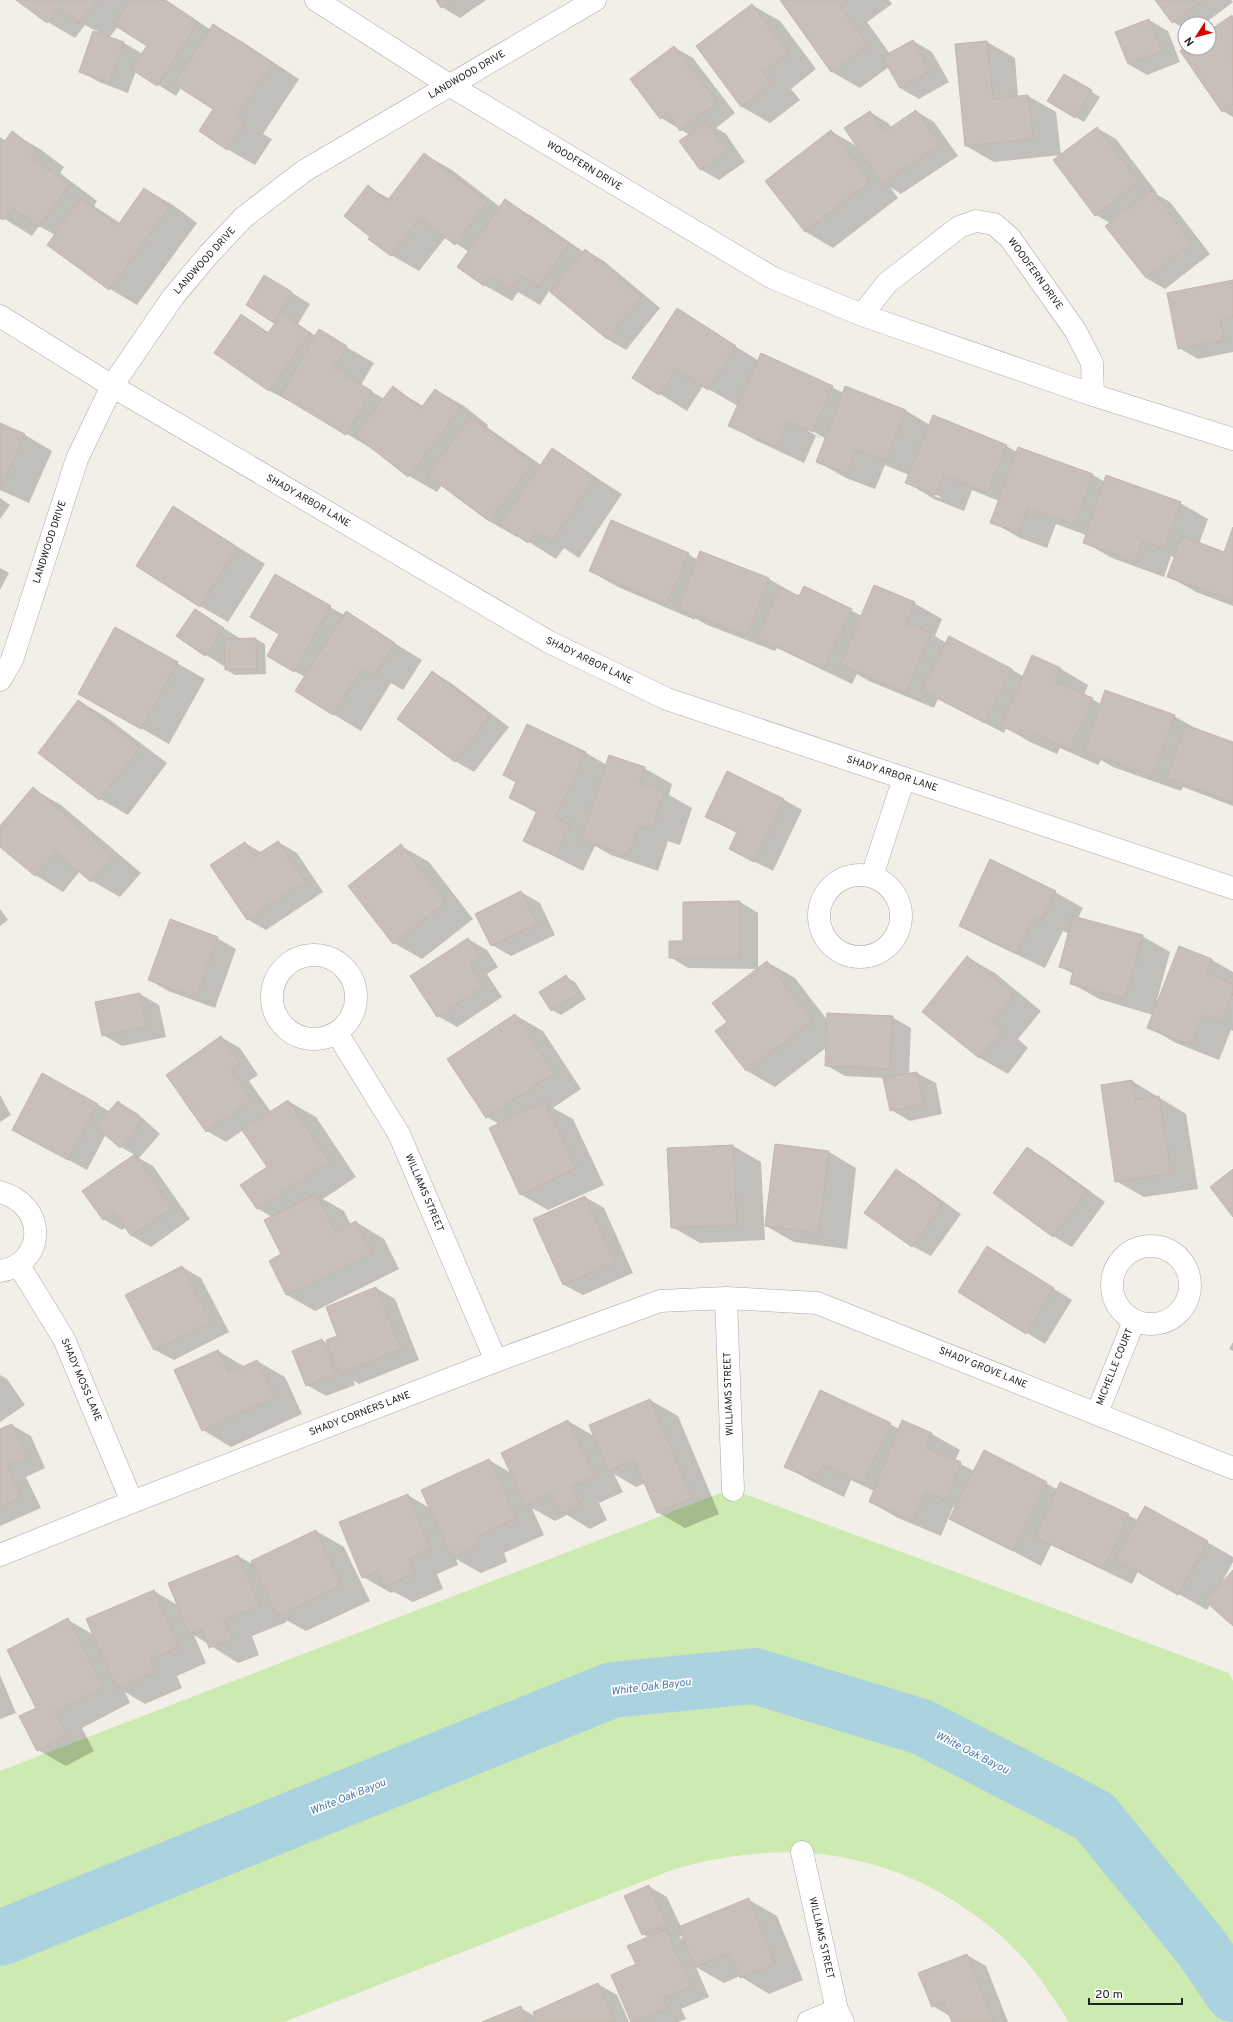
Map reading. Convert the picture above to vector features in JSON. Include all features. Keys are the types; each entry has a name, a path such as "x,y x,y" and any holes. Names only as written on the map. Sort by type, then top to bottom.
{"street":[{"name":"WOODFERN DRIVE","path":"316,0 449,85 773,278 862,315 1093,395 1233,439"},
{"name":"LANDWOOD DRIVE","path":"0,680 12,660 77,459 112,386 172,297 244,217 304,171 595,0"},
{"name":"WOODFERN DRIVE","path":"862,315 887,283 959,227 976,221 994,224 1010,238 1075,330 1092,363 1093,395"},
{"name":"SHADY ARBOR LANE","path":"0,316 112,386 549,642 667,699 1233,888"},
{"path":"872,876 904,778"},
{"name":"WILLIAMS STREET","path":"337,1033 399,1134 496,1361"},
{"name":"SHADY MOSS LANE","path":"0,1192 13,1196 24,1204 32,1215 36,1228 34,1242 28,1255 9,1267 64,1339 132,1502"},
{"name":"WILLIAMS STREET","path":"726,1298 733,1490"},
{"name":"SHADY CORNERS LANE","path":"0,1556 132,1502 496,1361 660,1301 726,1298"},
{"name":"SHADY GROVE LANE","path":"726,1298 817,1303 1233,1468"},
{"name":"MICHELLE COURT","path":"1097,1413 1134,1321"},
{"name":"WILLIAMS STREET","path":"802,1852 840,2016"},
{"path":"808,2022 840,2016"}],"green space":[{"path":"731,1489 1229,1673 1233,1681 1233,2022 1069,2022 1036,1974 1009,1943 975,1915 932,1888 897,1872 861,1861 824,1855 787,1852 749,1854 711,1860 672,1870 284,2022 0,2022 0,1771"}],"building":[{"path":"16,0 97,0 80,23 59,8 47,23"},
{"path":"131,0 165,0 198,22 157,86 131,69 147,46 114,25"},
{"path":"436,0 452,0 441,8"},
{"path":"780,0 848,0 840,6 868,46 831,72"},
{"path":"1155,0 1203,0 1181,16 1177,16 1177,19 1172,23"},
{"path":"752,4 789,53 763,73 772,84 741,107 696,46"},
{"path":"1232,15 1233,104 1222,112 1183,56 1217,56 1217,25"},
{"path":"1149,19 1162,51 1128,64 1115,32"},
{"path":"213,24 272,62 236,117 245,122 227,150 199,131 213,109 174,84"},
{"path":"93,31 124,42 109,83 79,72"},
{"path":"913,40 930,71 900,88 882,57"},
{"path":"987,41 993,99 1028,95 1033,139 965,146 955,44"},
{"path":"674,46 717,102 680,131 667,113 660,119 630,79"},
{"path":"1064,74 1092,90 1075,118 1047,101"},
{"path":"916,110 940,145 882,184 844,128 870,111 884,132"},
{"path":"707,122 727,151 700,170 679,141"},
{"path":"1097,127 1139,182 1095,216 1053,160"},
{"path":"831,130 870,181 805,232 765,181"},
{"path":"12,131 37,150 32,157 70,185 39,227 13,208 3,220 0,218 0,148"},
{"path":"424,153 488,202 455,245 420,218 391,256 368,239 370,237 344,216 368,185 387,201"},
{"path":"144,188 170,206 109,290 47,245 81,198 118,225"},
{"path":"1152,190 1192,243 1146,278 1105,226"},
{"path":"505,199 569,244 539,287 522,275 511,290 491,275 484,286 457,267"},
{"path":"585,249 642,297 607,339 550,292"},
{"path":"264,275 292,292 274,323 246,305"},
{"path":"1233,280 1233,317 1220,320 1224,340 1178,349 1167,293"},
{"path":"677,308 736,346 708,390 676,369 659,395 632,378"},
{"path":"282,313 310,333 269,391 214,353 241,314 268,333"},
{"path":"319,329 347,346 334,368 372,391 346,435 280,395"},
{"path":"761,353 833,386 813,432 788,421 776,447 728,426"},
{"path":"393,386 421,408 435,389 461,408 408,477 355,435"},
{"path":"845,386 906,410 886,461 857,450 847,474 816,462"},
{"path":"933,415 1007,445 987,493 944,475 936,495 905,483"},
{"path":"471,417 533,463 489,521 427,475"},
{"path":"0,423 25,434 1,488 0,488"},
{"path":"1018,447 1093,474 1075,525 1028,508 1019,533 990,523"},
{"path":"552,448 595,477 551,542 536,532 528,543 500,524"},
{"path":"1106,475 1181,502 1164,549 1143,541 1136,562 1083,543"},
{"path":"173,506 237,547 200,607 136,566"},
{"path":"611,520 689,553 666,605 589,571"},
{"path":"1233,527 1233,601 1167,577 1182,536 1224,552"},
{"path":"700,551 769,578 747,636 678,609"},
{"path":"275,574 331,606 294,672 267,656 279,634 250,617"},
{"path":"874,585 915,602 906,623 931,633 906,693 840,665"},
{"path":"804,586 852,609 824,669 757,637 780,587 799,596"},
{"path":"195,609 224,628 205,656 176,636"},
{"path":"346,611 395,643 375,675 363,667 333,715 295,691"},
{"path":"115,627 178,662 141,729 78,694"},
{"path":"949,636 1012,669 985,723 921,690"},
{"path":"256,638 257,669 225,670 224,639"},
{"path":"1032,655 1061,668 1055,682 1093,698 1070,750 1032,733 1029,738 1001,726"},
{"path":"432,671 490,715 455,762 397,719"},
{"path":"1105,690 1175,715 1153,776 1084,751"},
{"path":"78,700 140,747 99,800 38,753"},
{"path":"527,724 586,752 555,818 570,825 555,856 523,841 537,811 509,798 516,782 503,775"},
{"path":"1186,725 1233,742 1233,802 1166,778"},
{"path":"609,755 645,767 640,783 664,791 652,829 639,826 629,856 581,839"},
{"path":"727,771 784,799 754,862 729,849 737,832 705,817"},
{"path":"33,787 113,856 91,882 56,852 35,876 0,847 0,826"},
{"path":"278,841 305,881 247,920 210,865 245,842 255,856"},
{"path":"401,844 446,902 393,944 348,886"},
{"path":"990,859 1056,891 1042,920 1035,916 1017,953 959,926"},
{"path":"521,891 537,924 491,946 475,914"},
{"path":"740,901 740,958 669,958 669,941 683,941 683,902"},
{"path":"1073,916 1143,935 1125,999 1070,984 1073,971 1059,967"},
{"path":"170,919 218,937 196,998 148,980"},
{"path":"468,938 480,956 469,963 484,986 437,1017 410,976"},
{"path":"1179,946 1212,959 1207,973 1233,984 1233,993 1222,1022 1203,1015 1191,1045 1147,1028"},
{"path":"967,956 1014,994 991,1022 1001,1031 979,1058 922,1012"},
{"path":"767,961 813,1021 746,1071 715,1031 727,1022 712,1003"},
{"path":"566,975 578,994 551,1011 539,992"},
{"path":"140,993 147,1027 102,1036 95,1002"},
{"path":"827,1013 893,1016 890,1069 825,1066"},
{"path":"515,1014 554,1073 486,1118 447,1059"},
{"path":"221,1036 240,1064 231,1070 252,1100 206,1132 166,1075"},
{"path":"917,1072 924,1104 890,1111 883,1078"},
{"path":"42,1073 98,1104 68,1160 12,1130"},
{"path":"1132,1080 1135,1100 1159,1096 1171,1173 1115,1182 1101,1085"},
{"path":"288,1100 329,1161 257,1209 240,1185 267,1167 242,1130"},
{"path":"118,1101 142,1122 120,1148 95,1126"},
{"path":"545,1102 576,1168 520,1195 489,1128"},
{"path":"775,1144 829,1151 819,1233 765,1226"},
{"path":"733,1145 737,1225 671,1228 667,1148"},
{"path":"1027,1147 1087,1191 1053,1237 993,1193"},
{"path":"135,1154 172,1208 131,1236 114,1212 103,1220 82,1191"},
{"path":"896,1169 943,1203 912,1247 864,1213"},
{"path":"1233,1169 1233,1217 1210,1187"},
{"path":"316,1194 335,1232 356,1221 372,1253 286,1295 269,1261 281,1254 264,1220"},
{"path":"585,1196 615,1262 563,1285 533,1219"},
{"path":"987,1246 1054,1288 1026,1334 958,1292"},
{"path":"182,1266 211,1321 154,1350 125,1295"},
{"path":"376,1287 401,1349 339,1374 326,1340 337,1336 326,1307"},
{"path":"322,1339 336,1374 306,1386 292,1351"},
{"path":"218,1350 229,1373 257,1360 275,1397 202,1431 174,1370"},
{"path":"820,1390 891,1423 863,1484 823,1465 816,1481 784,1467"},
{"path":"650,1399 692,1498 657,1513 634,1460 608,1471 589,1425"},
{"path":"568,1420 596,1476 572,1487 580,1504 561,1514 552,1493 526,1506 501,1453"},
{"path":"902,1420 932,1433 926,1448 961,1462 946,1500 925,1492 913,1521 869,1502"},
{"path":"12,1424 27,1457 8,1466 22,1497 0,1507 0,1429"},
{"path":"984,1450 1047,1482 1013,1551 949,1519"},
{"path":"489,1459 517,1518 476,1537 479,1545 452,1558 421,1490"},
{"path":"1060,1482 1129,1514 1104,1569 1035,1537"},
{"path":"408,1494 431,1549 409,1558 415,1573 384,1587 378,1571 362,1578 339,1522"},
{"path":"1145,1506 1208,1541 1178,1595 1115,1559"},
{"path":"316,1530 342,1585 277,1616 251,1561"},
{"path":"238,1555 260,1606 224,1620 232,1639 209,1648 202,1629 189,1634 168,1583"},
{"path":"1233,1570 1233,1626 1205,1601"},
{"path":"154,1590 179,1647 150,1660 155,1672 116,1688 86,1619"},
{"path":"68,1618 103,1687 55,1711 67,1735 37,1751 19,1716 36,1708 7,1650"},
{"path":"649,1885 667,1924 642,1935 624,1896"},
{"path":"749,1898 775,1964 740,1978 730,1953 695,1967 678,1927"},
{"path":"666,1929 691,1986 663,1998 668,2008 635,2022 631,2022 611,1975 636,1964 627,1946"},
{"path":"967,1954 994,2022 952,2022 944,2002 932,2007 918,1973"},
{"path":"598,1983 615,2022 537,2022 533,2012"},
{"path":"521,2006 527,2022 482,2022"}],"waterway":[{"name":"White Oak Bayou","path":"0,1938 612,1690 755,1676 922,1727 1094,1816 1201,1947 1233,1994"}]}
